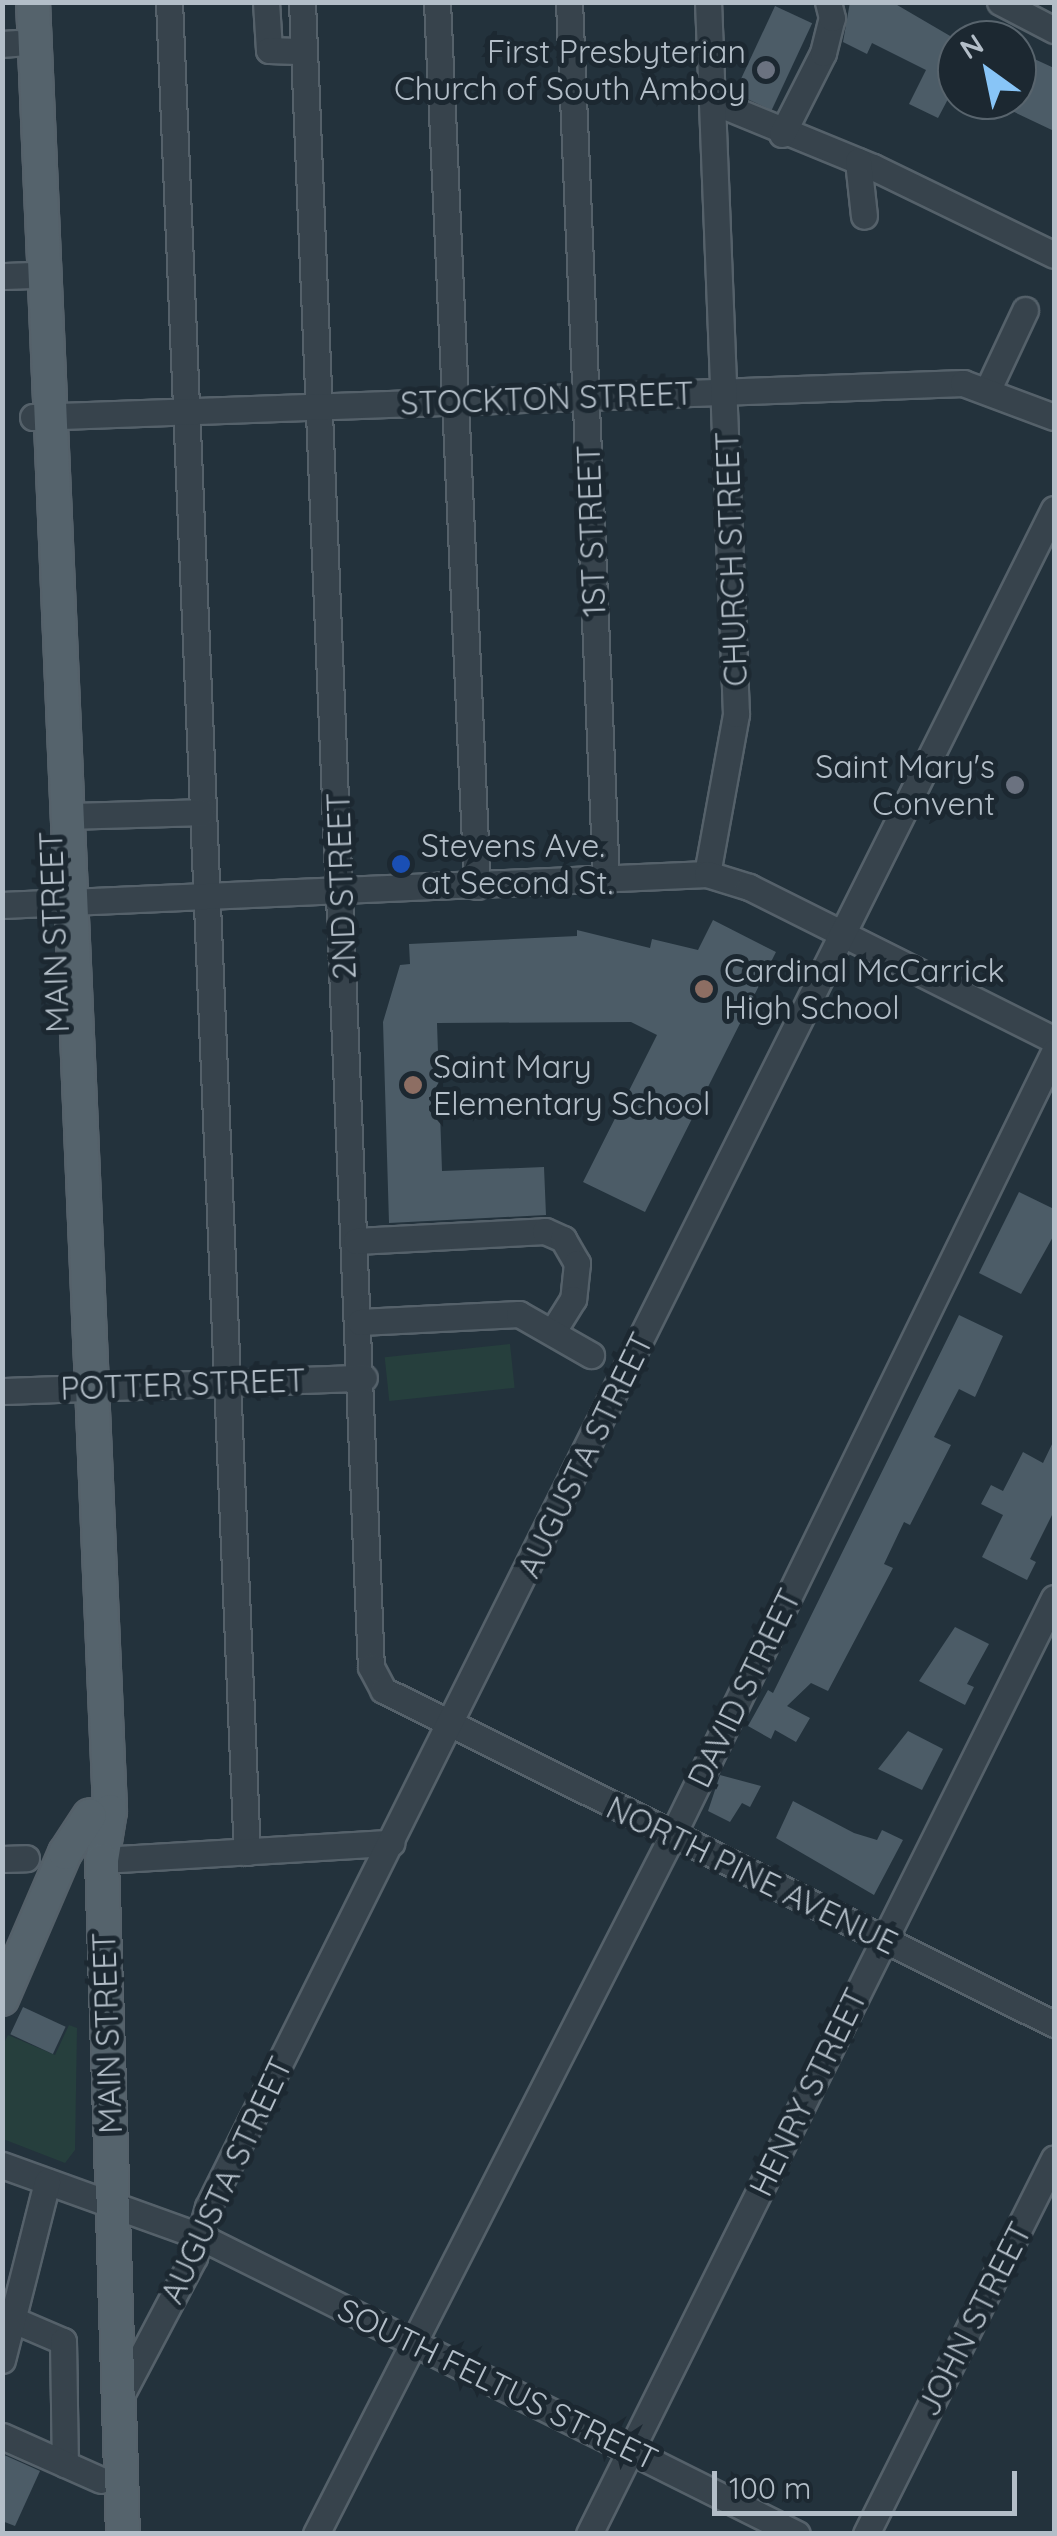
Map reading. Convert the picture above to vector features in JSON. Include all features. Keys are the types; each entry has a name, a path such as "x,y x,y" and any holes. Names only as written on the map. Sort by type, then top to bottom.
{"main road":[{"name":"MAIN STREET","path":"14,2 9,43 15,276 42,417 69,816 62,902"},
{"name":"MAIN STREET","path":"33,2 42,417 82,1386 90,1815 102,1860"},
{"name":"MAIN STREET","path":"82,1386 110,1810 102,1860 122,2534"},
{"path":"2,1999 56,1884 65,1852 90,1815"},
{"path":"56,1884 102,1860"},
{"name":"MAIN STREET","path":"103,2534 96,2251 112,2207"}],"street":[{"path":"169,2 247,1852"},
{"path":"266,2 269,50 304,51"},
{"name":"2ND STREET","path":"302,2 364,1378 371,1667 383,1690 450,1724"},
{"path":"437,2 477,886"},
{"name":"1ST STREET","path":"569,2 606,880"},
{"name":"CHURCH STREET","path":"707,874 736,714 708,2"},
{"path":"782,134 822,54 832,18 828,2"},
{"path":"1000,2 1054,30"},
{"path":"712,101 782,134 858,162 1054,255"},
{"path":"858,162 864,216"},
{"path":"988,387 1025,310"},
{"name":"STOCKTON STREET","path":"42,417 963,382 988,387 1054,418"},
{"name":"AUGUSTA STREET","path":"118,2401 199,2236 208,2207 1054,509"},
{"path":"69,816 202,812"},
{"path":"2,905 707,874 750,887 1054,1040"},
{"name":"DAVID STREET","path":"316,2534 672,1836 1054,1052"},
{"path":"356,1241 545,1232 562,1239 577,1263 573,1298 552,1332"},
{"path":"360,1322 519,1314 591,1355"},
{"name":"POTTER STREET","path":"2,1391 364,1378"},
{"name":"HENRY STREET","path":"589,2534 1054,1598"},
{"name":"NORTH PINE AVENUE","path":"450,1724 1054,2024"},
{"path":"102,1860 392,1843"},
{"name":"JOHN STREET","path":"866,2534 1054,2158"},
{"name":"SOUTH FELTUS STREET","path":"2,2165 199,2236 797,2534"},
{"path":"2,2360 8,2317 46,2182"},
{"path":"8,2317 63,2341 65,2464"},
{"path":"2,2436 101,2480"}],"green space":[{"path":"510,1344 515,1388 389,1401 385,1357"},
{"path":"69,2025 77,2028 75,2150 65,2163 3,2139 2,2047 8,2035 55,2055"}],"building":[{"path":"850,2 892,2 937,28 937,118 909,104 926,70 872,43 867,54 843,42"},
{"name":"First Presbyterian Church of South Amboy","path":"775,6 812,23 772,110 734,93"},
{"path":"1037,60 1054,68 1054,131 1031,120 1037,120"},
{"path":"713,920 776,952 645,1212 583,1182 657,1035 631,1022 437,1023 442,1171 544,1167 546,1215 389,1223 383,1022 400,965 410,964 409,944 577,936 577,930 650,948 652,939 698,950"},
{"path":"1019,1192 1054,1209 1054,1235 1021,1294 979,1273"},
{"path":"959,1315 1003,1336 975,1397 959,1389 934,1437 951,1445 910,1525 904,1522 884,1564 893,1568 828,1691 811,1683 787,1706 810,1718 796,1742 775,1730 771,1739 748,1726 768,1690 773,1693"},
{"path":"1054,1440 1054,1511 1030,1559 1036,1562 1027,1580 982,1557 1003,1515 981,1504 991,1485 1003,1491 1023,1452 1043,1463"},
{"path":"955,1627 989,1644 967,1684 974,1687 965,1705 919,1681"},
{"path":"908,1731 943,1749 922,1790 878,1769"},
{"path":"720,1775 761,1786 750,1807 742,1803 730,1822 708,1811"},
{"path":"793,1801 854,1833 877,1840 882,1830 903,1840 874,1895 776,1838"},
{"path":"23,2007 66,2027 53,2054 10,2034"},
{"path":"2,2454 40,2471 15,2526 2,2521"}],"place":[{"name":"First Presbyterian Church of South Amboy","path":"766,70"},
{"name":"Saint Mary's Convent","path":"1015,785"},
{"name":"Stevens Ave. at Second St.","path":"401,864"},
{"name":"Cardinal McCarrick High School","path":"704,989"},
{"name":"Saint Mary Elementary School","path":"413,1085"}]}
